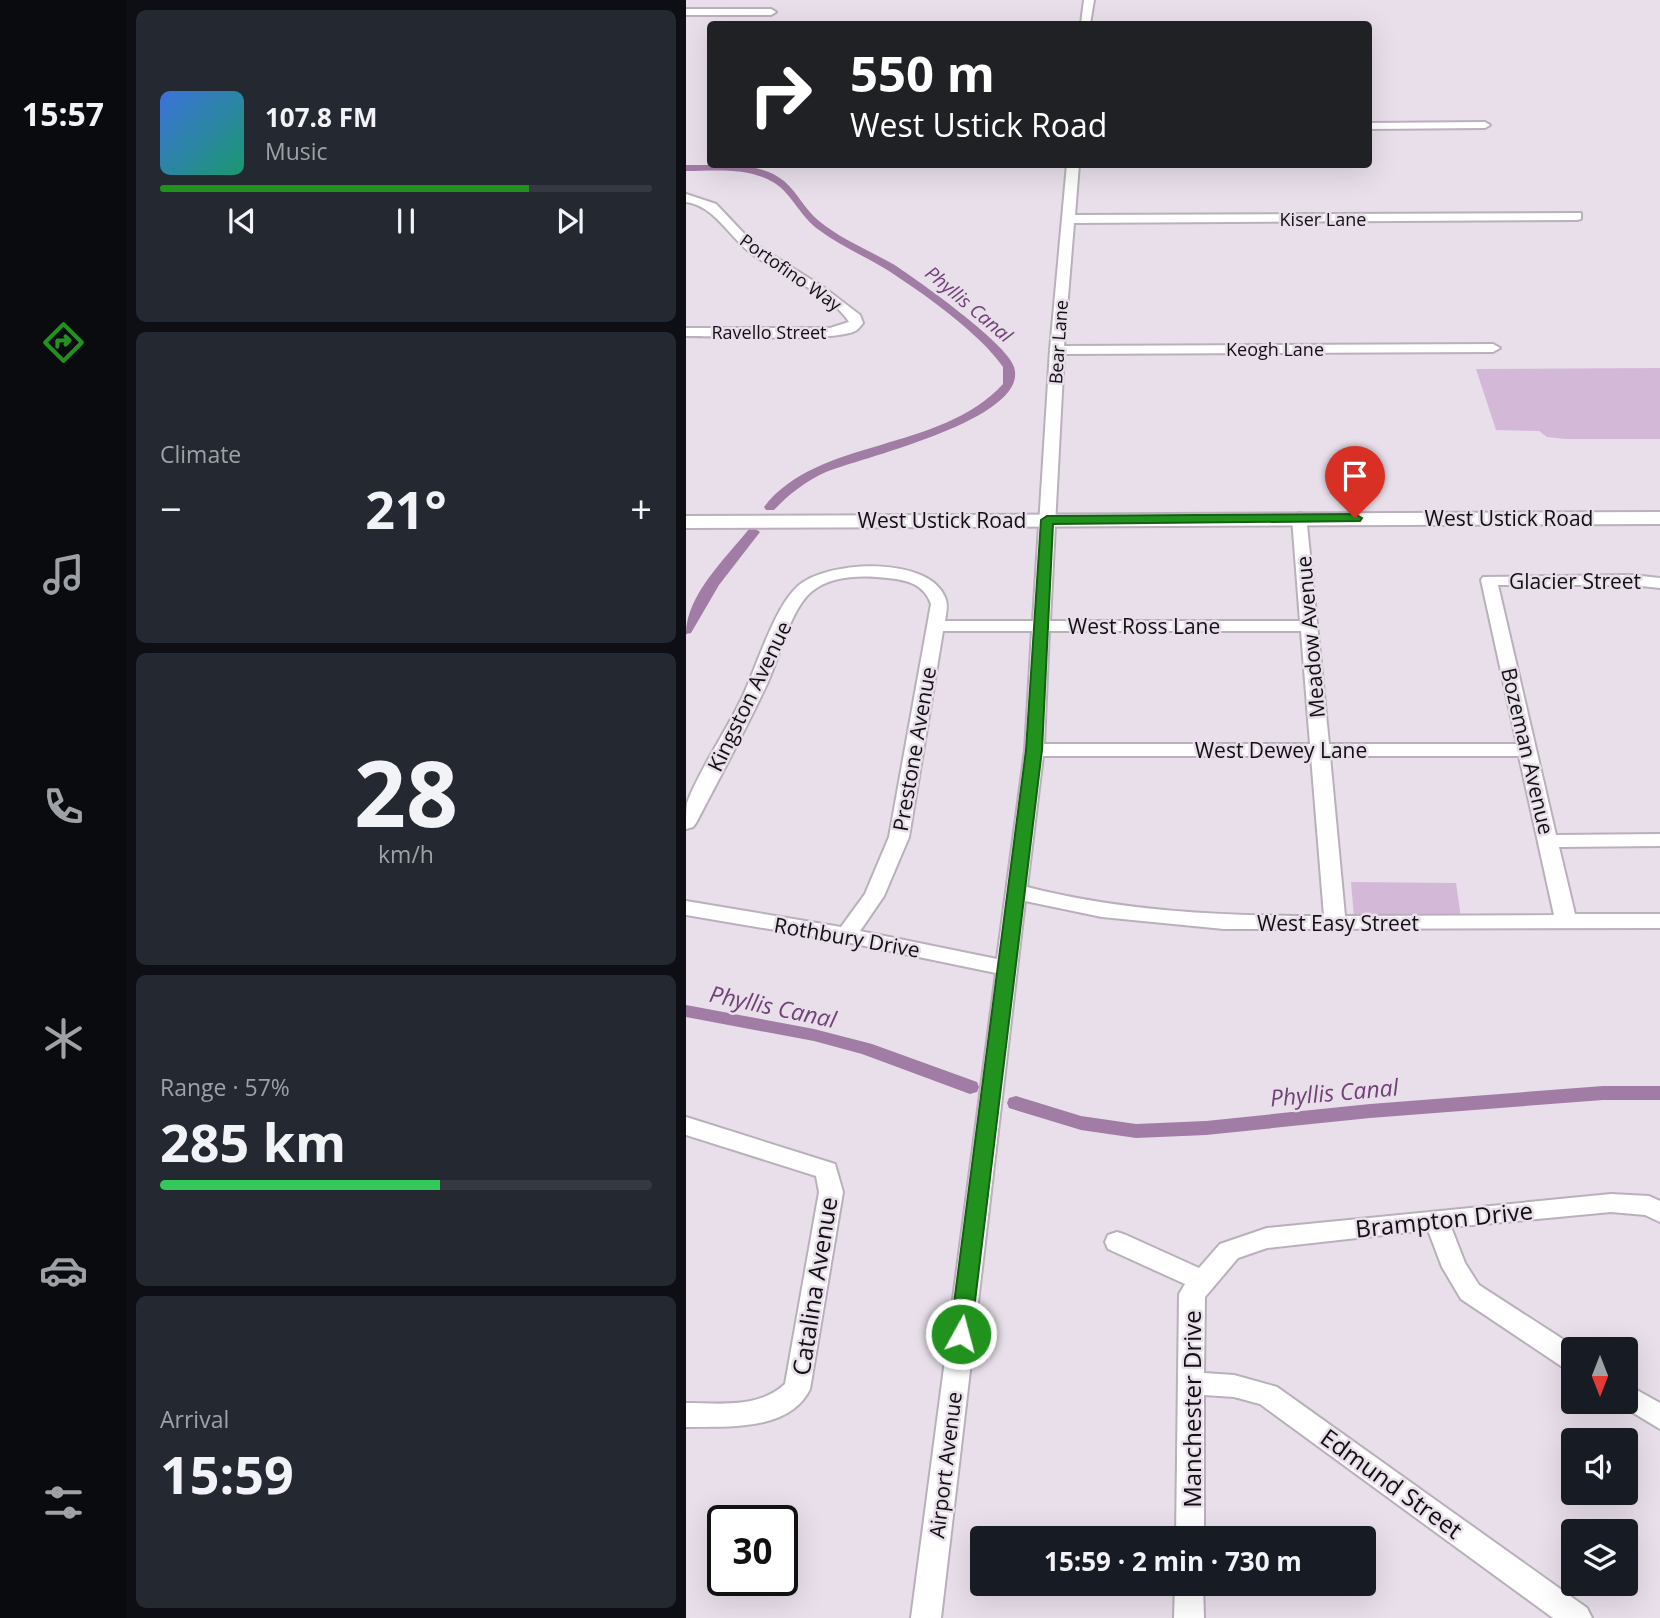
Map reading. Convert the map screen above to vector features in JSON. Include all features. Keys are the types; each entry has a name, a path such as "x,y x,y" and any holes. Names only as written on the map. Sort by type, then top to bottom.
{"main road":[{"name":"West Ustick Road","path":"686,522 1660,518"}],"street":[{"path":"1086,21 1090,0"},
{"path":"686,12 771,12"},
{"path":"1372,126 1485,125"},
{"name":"Bear Lane","path":"1047,520 1057,350 1073,168"},
{"name":"Portofino Way","path":"686,198 712,205 739,237 820,290 855,318 856,323 851,328"},
{"name":"Kiser Lane","path":"1069,219 1577,216"},
{"name":"Ravello Street","path":"686,332 831,332 851,328"},
{"name":"Keogh Lane","path":"1057,350 1493,348"},
{"name":"Meadow Avenue","path":"1300,518 1335,923"},
{"name":"Airport Avenue","path":"926,1618 1034,750 1047,520"},
{"name":"Kingston Avenue","path":"686,823 757,685 795,602 804,589 848,573 887,572 909,575 926,583 936,593"},
{"name":"Glacier Street","path":"1489,580 1632,580 1660,583"},
{"name":"Bozeman Avenue","path":"1489,580 1566,921"},
{"name":"Prestone Avenue","path":"846,935 874,896 899,837 937,626 939,604 936,593"},
{"name":"West Ross Lane","path":"937,626 1309,626"},
{"name":"West Dewey Lane","path":"1034,750 1528,750"},
{"path":"1548,841 1660,840"},
{"name":"West Easy Street","path":"1018,892 1065,905 1124,915 1203,923 1660,921"},
{"name":"Rothbury Drive","path":"686,908 846,935 1007,968"},
{"name":"Catalina Avenue","path":"686,1126 827,1170 831,1192 797,1389 789,1399 776,1407 757,1412 686,1415"},
{"name":"Brampton Drive","path":"1229,1251 1267,1238 1611,1203 1649,1206 1660,1212"},
{"path":"1436,1219 1454,1267 1470,1292 1561,1352"},
{"path":"1117,1242 1203,1281"},
{"name":"Manchester Drive","path":"1190,1526 1192,1294 1229,1251"},
{"name":"Edmund Street","path":"1192,1383 1234,1385 1268,1395 1577,1618"},
{"path":"1638,1403 1660,1417"},
{"path":"1189,1596 1189,1618"}],"shaded area":[{"path":"1660,368 1660,439 1565,439 1547,437 1539,431 1496,430 1476,369"},
{"path":"1351,882 1456,883 1461,918 1354,917"}],"waterway":[{"name":"Phyllis Canal","path":"686,168 743,170 775,179 786,188 814,222 921,289 991,346 1009,367 1008,385 993,402 934,432 806,477 781,495 770,507"},
{"name":"Phyllis Canal","path":"686,630 713,584 754,532"},
{"name":"Phyllis Canal","path":"686,1011 814,1035 866,1049 970,1087"},
{"name":"Phyllis Canal","path":"1016,1103 1081,1123 1136,1131 1206,1128 1370,1111 1603,1093 1660,1093"}],"route":[{"path":"961,1334 1034,750 1047,520 1355,518"}]}
